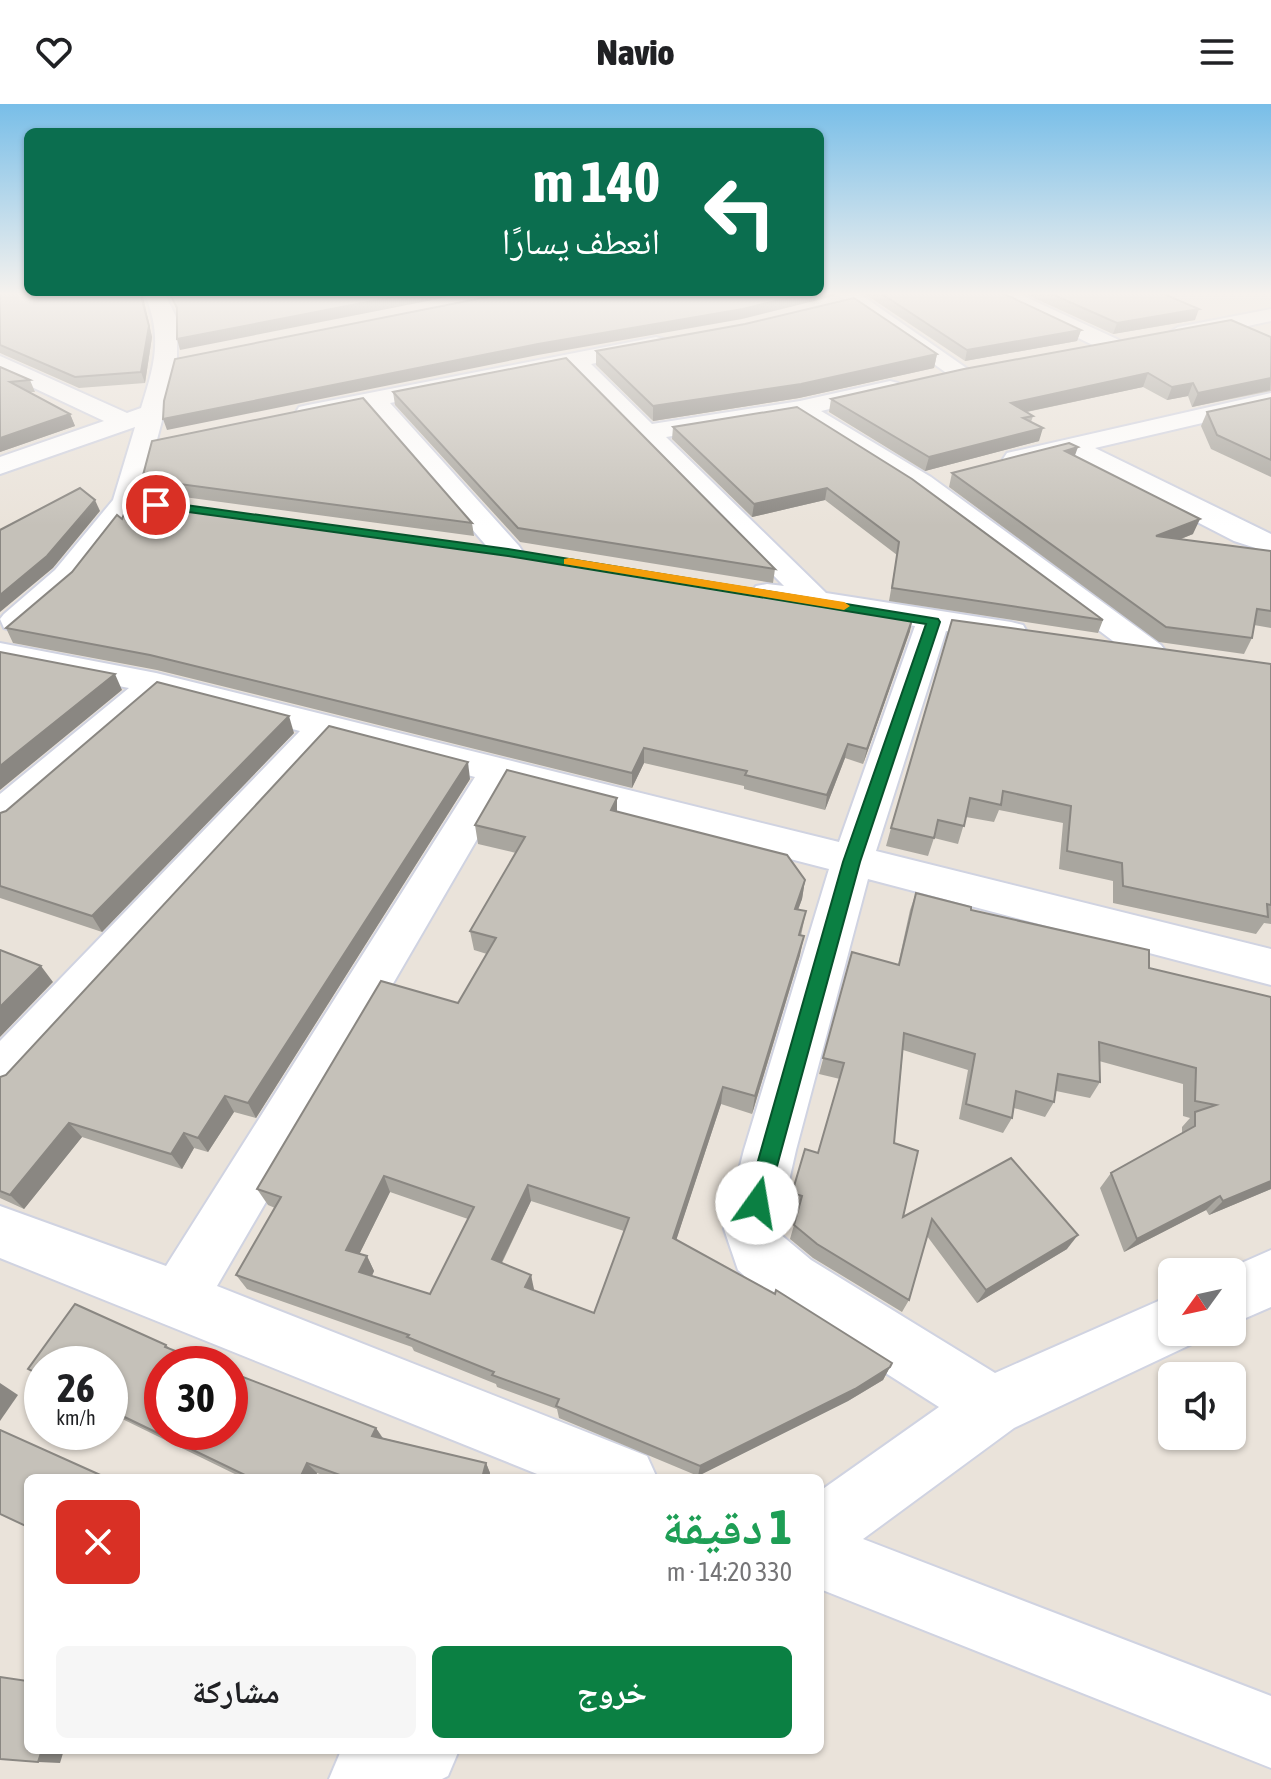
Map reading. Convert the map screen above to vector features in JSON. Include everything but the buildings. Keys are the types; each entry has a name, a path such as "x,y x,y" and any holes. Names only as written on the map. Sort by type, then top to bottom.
{"street":[{"path":"18,370 139,417"},
{"path":"6,459 139,417 168,370"},
{"path":"282,418 522,370"},
{"path":"585,370 816,601"},
{"path":"649,432 800,408 971,370"},
{"path":"373,399 508,552"},
{"path":"995,464 1271,400"},
{"path":"800,408 921,483 1164,654 1088,643"},
{"path":"0,633 66,577 142,503 145,445 139,417"},
{"path":"145,445 176,439"},
{"path":"1068,445 1244,535 1271,544"},
{"path":"921,483 950,476"},
{"path":"463,546 539,557"},
{"path":"739,589 1041,637"},
{"path":"933,622 852,862 770,1150 751,1229 758,1251 791,1280 992,1406"},
{"path":"0,653 156,683 1271,967"},
{"path":"0,815 156,683"},
{"path":"0,1073 324,727"},
{"path":"178,1299 498,771"},
{"path":"0,1232 178,1299 615,1474"},
{"path":"1246,1290 1271,1278"},
{"path":"824,1528 992,1406 1158,1330"},
{"path":"824,1558 1271,1732"},
{"path":"366,1779 414,1754"}],"slow traffic":[{"path":"569,562 844,606"}],"route":[{"path":"156,505 508,552 933,622 852,862 757,1203"}]}
